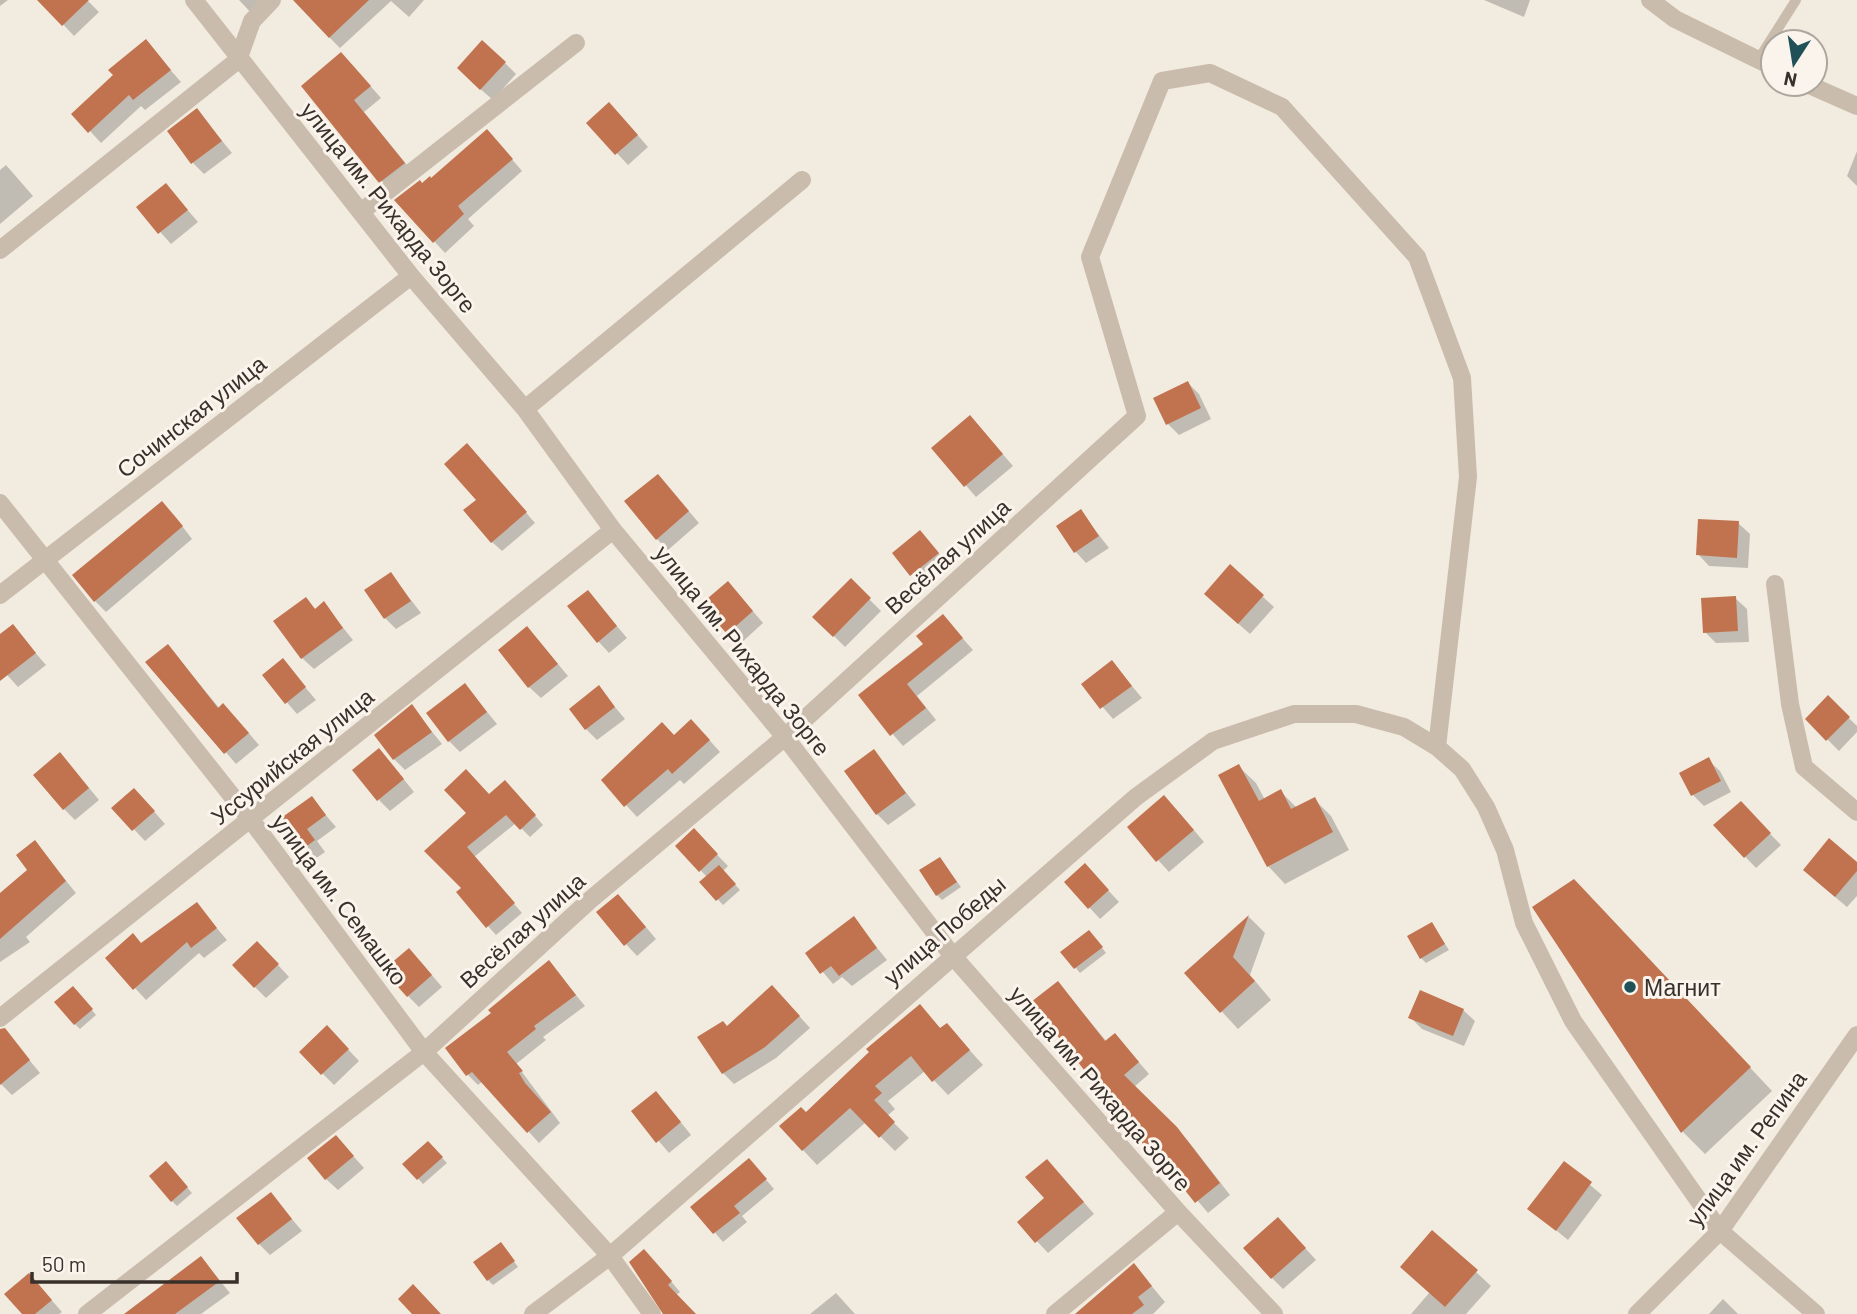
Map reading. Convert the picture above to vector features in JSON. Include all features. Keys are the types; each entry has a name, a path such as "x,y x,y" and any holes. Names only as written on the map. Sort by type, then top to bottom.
{"street":[{"name":"улица им. Рихарда Зорге","path":"194,0 411,276 525,409 613,530 785,737 952,955 1178,1212 1274,1314"},
{"path":"0,250 239,60 252,21 272,0"},
{"path":"1650,0 1675,19 1759,60"},
{"path":"362,211 576,43"},
{"name":"Весёлая улица","path":"88,1314 424,1052 590,900 785,737 1137,416 1090,257 1162,81 1210,73 1282,107 1417,257 1462,378 1468,477 1437,747"},
{"path":"1829,94 1857,106"},
{"path":"525,409 802,180"},
{"name":"Сочинская улица","path":"0,595 411,276"},
{"name":"улица им. Семашко","path":"0,503 251,820 424,1052 610,1256 652,1314"},
{"name":"Уссурийская улица","path":"0,1018 613,530"},
{"path":"1775,584 1790,704 1804,767 1857,812"},
{"name":"улица Победы","path":"533,1314 610,1256 1136,797 1213,741 1294,713 1356,714 1404,727 1437,747 1462,769 1486,807 1505,850 1524,923 1573,1021 1720,1231 1816,1314"},
{"name":"улица им. Репина","path":"1637,1314 1720,1231 1857,1035"},
{"path":"1055,1314 1178,1212"}],"lane":[{"path":"1782,28 1796,0"}],"building":[{"path":"37,0 89,0 62,26"},
{"path":"293,0 369,0 329,38"},
{"path":"146,39 171,70 133,100 129,95 88,133 71,114 113,75 108,70"},
{"path":"482,40 506,62 480,90 457,68"},
{"path":"341,52 371,86 354,100 405,163 379,183 301,86"},
{"path":"609,102 638,135 615,155 586,123"},
{"path":"197,108 222,141 191,164 167,131"},
{"path":"487,129 513,159 458,206 464,214 433,243 394,200 420,180 422,183 430,176 431,178"},
{"path":"166,183 188,210 158,234 136,207"},
{"path":"1188,381 1201,408 1166,425 1153,398"},
{"path":"970,415 1003,454 964,487 931,448"},
{"path":"467,443 527,512 491,543 463,510 476,500 444,464"},
{"path":"658,474 689,511 656,540 624,501"},
{"path":"162,501 183,526 94,602 72,575"},
{"path":"1081,509 1099,536 1074,553 1056,526"},
{"path":"1698,519 1739,521 1737,558 1696,555"},
{"path":"920,530 939,553 910,576 892,553"},
{"path":"1230,564 1264,595 1238,624 1204,594"},
{"path":"391,572 411,601 384,619 364,590"},
{"path":"851,578 871,598 833,637 812,617"},
{"path":"728,581 753,611 727,634 701,604"},
{"path":"588,590 617,626 597,643 567,606"},
{"path":"1736,596 1738,631 1703,633 1701,598"},
{"path":"306,597 315,609 324,601 343,628 301,659 273,621"},
{"path":"943,614 963,638 907,684 926,708 890,736 858,695 923,644 916,636"},
{"path":"13,624 36,653 0,681 0,634"},
{"path":"527,626 558,664 528,688 498,650"},
{"path":"168,644 218,708 223,703 249,733 224,754 145,662"},
{"path":"283,658 306,687 285,704 262,675"},
{"path":"1112,660 1132,686 1100,709 1081,684"},
{"path":"465,683 487,712 448,742 426,713"},
{"path":"599,685 615,707 585,730 569,709"},
{"path":"1828,695 1850,717 1826,741 1805,719"},
{"path":"412,704 432,732 393,760 374,735"},
{"path":"691,719 710,740 672,774 668,769 624,807 601,780 662,722 674,735"},
{"path":"379,748 404,779 377,801 352,770"},
{"path":"874,749 906,793 876,815 844,771"},
{"path":"60,752 89,788 63,810 33,775"},
{"path":"1709,757 1721,781 1691,796 1679,773"},
{"path":"1239,764 1259,801 1281,789 1291,809 1315,797 1333,832 1267,867 1218,775"},
{"path":"466,769 489,794 505,780 536,815 520,830 506,815 467,847 515,903 486,928 456,892 461,888 424,851 466,813 444,790"},
{"path":"134,788 155,811 132,831 111,808"},
{"path":"1164,795 1194,830 1156,862 1127,827"},
{"path":"312,796 326,815 307,829 315,840 296,854 274,823"},
{"path":"1741,801 1771,833 1744,858 1713,825"},
{"path":"694,828 718,854 699,872 675,846"},
{"path":"1829,838 1857,862 1857,871 1835,897 1803,870"},
{"path":"35,840 66,881 0,939 0,893 27,870 16,855"},
{"path":"940,857 957,882 936,896 919,870"},
{"path":"1085,863 1109,890 1088,909 1064,882"},
{"path":"719,865 736,884 716,901 699,882"},
{"name":"Магнит","path":"1574,879 1751,1067 1681,1133 1532,907"},
{"path":"618,894 646,927 624,946 596,912"},
{"path":"197,902 217,928 191,948 187,942 133,990 105,958 133,933 141,943"},
{"path":"1249,915 1233,957 1255,981 1220,1013 1184,973"},
{"path":"854,916 877,948 839,976 831,966 820,974 805,953"},
{"path":"1432,922 1445,944 1420,959 1407,936"},
{"path":"1089,930 1103,947 1074,969 1060,952"},
{"path":"257,941 279,964 254,988 232,965"},
{"path":"409,948 432,975 407,997 383,970"},
{"path":"549,960 576,995 534,1026 536,1029 507,1052 523,1071 519,1073 525,1083 551,1112 527,1133 472,1072 466,1076 445,1048 491,1013 488,1010"},
{"path":"1058,981 1105,1041 1115,1033 1139,1062 1124,1075 1177,1127 1220,1183 1195,1203 1154,1151 1151,1154 1116,1119 1120,1116 1031,1002"},
{"path":"772,985 800,1016 765,1047 722,1074 697,1037 723,1021 727,1026"},
{"path":"73,986 93,1009 74,1025 54,1002"},
{"path":"1420,990 1464,1009 1453,1036 1408,1018"},
{"path":"920,1004 940,1028 947,1023 970,1050 932,1082 911,1056 875,1086 882,1093 874,1100 895,1122 879,1138 850,1108 802,1151 779,1126 801,1107 806,1112 869,1052 866,1049"},
{"path":"327,1025 349,1049 321,1075 299,1052"},
{"path":"5,1028 30,1060 0,1085 0,1029"},
{"path":"656,1091 681,1122 656,1143 631,1111"},
{"path":"336,1135 354,1156 325,1180 307,1158"},
{"path":"428,1141 443,1157 417,1180 402,1164"},
{"path":"749,1158 767,1179 734,1206 740,1213 713,1234 690,1207"},
{"path":"1047,1159 1084,1202 1035,1243 1017,1222 1044,1198 1025,1177"},
{"path":"166,1161 188,1187 171,1202 149,1176"},
{"path":"1564,1161 1592,1182 1556,1231 1527,1209"},
{"path":"271,1192 292,1219 258,1245 236,1218"},
{"path":"1278,1217 1306,1248 1271,1279 1243,1248"},
{"path":"1432,1230 1478,1270 1445,1307 1400,1267"},
{"path":"501,1242 515,1261 487,1281 473,1262"},
{"path":"644,1249 672,1281 668,1285 696,1314 663,1314 629,1262"},
{"path":"201,1256 220,1281 175,1314 124,1314"},
{"path":"1134,1263 1152,1286 1138,1297 1144,1305 1132,1314 1075,1314"},
{"path":"29,1273 52,1300 35,1314 22,1314 4,1294"},
{"path":"413,1284 441,1314 412,1314 398,1299"}],"place":[{"name":"Магнит","path":"1630,987"}]}
